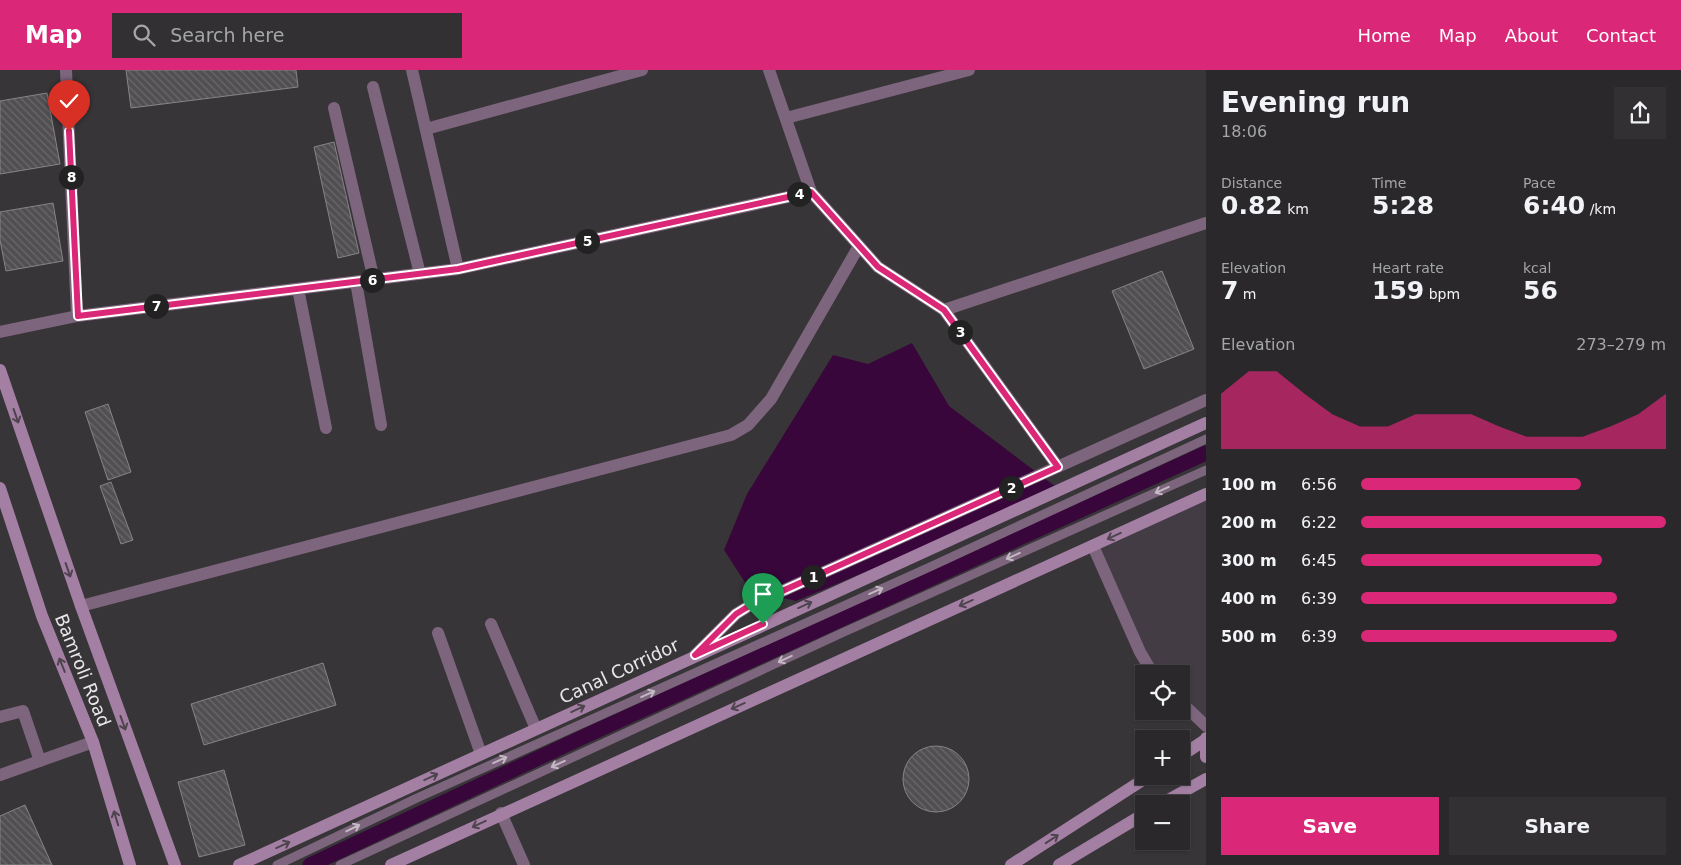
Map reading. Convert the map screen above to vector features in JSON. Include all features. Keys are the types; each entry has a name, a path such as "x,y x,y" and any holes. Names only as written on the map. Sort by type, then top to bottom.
{"street":[{"path":"66,70 78,316"},
{"path":"412,70 458,269"},
{"path":"426,129 642,70"},
{"path":"769,70 811,192 878,267 944,310 1058,467"},
{"path":"786,118 969,70"},
{"path":"373,87 420,274"},
{"path":"334,108 374,280"},
{"path":"0,332 78,316 458,269 811,192"},
{"path":"944,310 1206,223"},
{"path":"81,606 730,435 748,425 771,399 859,246"},
{"path":"356,282 381,425"},
{"path":"298,289 326,428"},
{"path":"0,370 81,606 176,865"},
{"path":"695,655 736,614 749,606 1206,400"},
{"name":"Canal Corridor","path":"238,865 1206,423"},
{"name":"Bamroli Road","path":"0,488 42,616 93,742 130,865"},
{"path":"391,865 501,813 1206,494"},
{"path":"1093,546 1140,652 1148,665"},
{"path":"491,624 536,729"},
{"path":"438,633 482,754"},
{"path":"0,717 22,711 40,761"},
{"path":"1190,711 1206,726"},
{"path":"1190,750 1205,739"},
{"path":"1205,739 1206,758"},
{"path":"0,775 93,742"},
{"path":"1177,795 1206,779"},
{"path":"1011,865 1135,785"},
{"path":"501,813 524,865"},
{"path":"1059,865 1135,819"}],"lane":[{"path":"277,865 417,798 932,566 1206,439"},
{"path":"340,865 844,632 1206,470"}],"shaded area":[{"path":"912,343 949,406 1060,490 796,601 750,590 724,550 747,494 833,355 868,364"},
{"path":"1206,497 1206,721 1190,706 1190,665 1153,665 1098,549"}],"building":[{"path":"126,70 296,70 298,87 131,108"},
{"path":"47,93 60,164 0,174 0,101"},
{"path":"334,142 359,253 338,258 314,147"},
{"path":"53,203 63,261 6,271 0,240 0,212"},
{"path":"1162,271 1194,349 1144,369 1112,291"},
{"path":"108,404 131,472 108,480 85,412"},
{"path":"111,482 133,540 121,544 100,486"},
{"path":"323,663 336,705 204,745 191,704"},
{"path":"936,746 949,749 959,756 966,766 969,779 966,792 959,802 949,809 936,812 923,809 913,802 906,792 903,779 906,766 913,756 923,749"},
{"path":"224,770 245,845 199,857 178,782"},
{"path":"25,805 52,865 0,865 0,816"}],"waterway":[{"path":"310,865 583,737 1206,453"}],"route":[{"path":"69,131 78,316 458,269 811,192 878,267 944,310 1058,467 749,606 736,614 695,655 763,624"}]}
